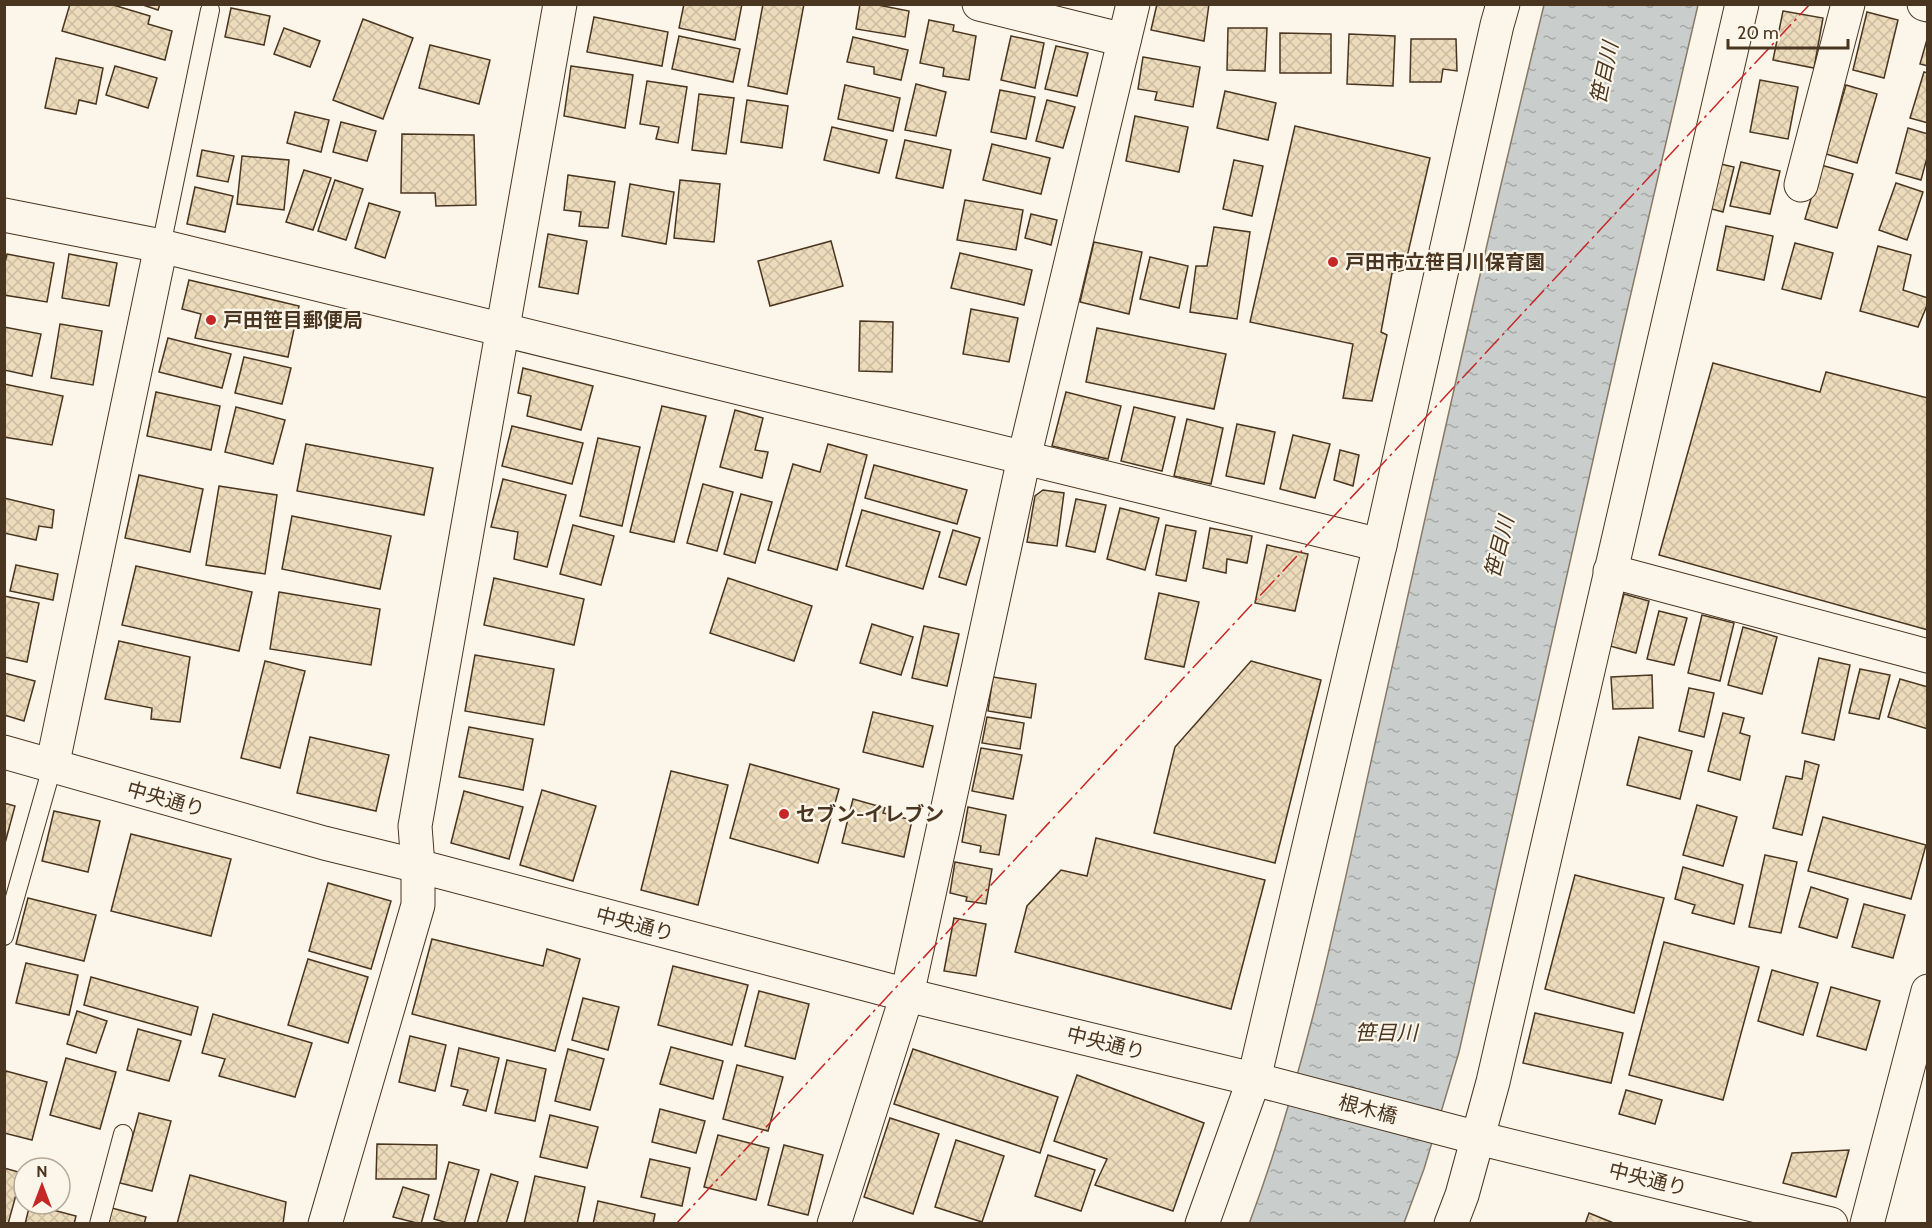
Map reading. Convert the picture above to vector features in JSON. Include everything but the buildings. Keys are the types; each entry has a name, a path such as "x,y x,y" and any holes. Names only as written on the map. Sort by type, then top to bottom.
{"street":[{"path":"325,1224 418,905 415,826 560,4"},
{"path":"979,4 1124,40"},
{"path":"834,1224 907,995 1024,458 1133,4"},
{"path":"1202,1224 1262,1081 1380,545 1503,4"},
{"path":"1451,1224 1462,1195 1472,1136 1493,1082 1742,4"},
{"path":"1801,185 1848,4"},
{"path":"4,215 161,246 1380,545"},
{"path":"52,767 161,246"},
{"path":"1610,571 1928,656"},
{"name":"中央通り","path":"4,752 324,843 907,995 1262,1081"},
{"path":"1867,1224 1928,991"},
{"name":"根木橋","path":"1262,1081 1472,1136"},
{"name":"中央通り","path":"1472,1136 1831,1224"}],"lane":[{"path":"161,246 210,10"},
{"path":"4,936 52,767"},
{"path":"99,1224 123,1134"}],"water":[{"name":"笹目川","path":"1544,5 1698,5 1459,1052 1424,1169 1404,1223 1249,1224 1289,1103 1322,979 1459,367"}],"power":[{"path":"676,1224 1810,4"}],"place":[{"name":"戸田市立笹目川保育園","path":"1333,262"},
{"name":"戸田笹目郵便局","path":"211,320"},
{"name":"セブン-イレブン","path":"784,814"}]}
